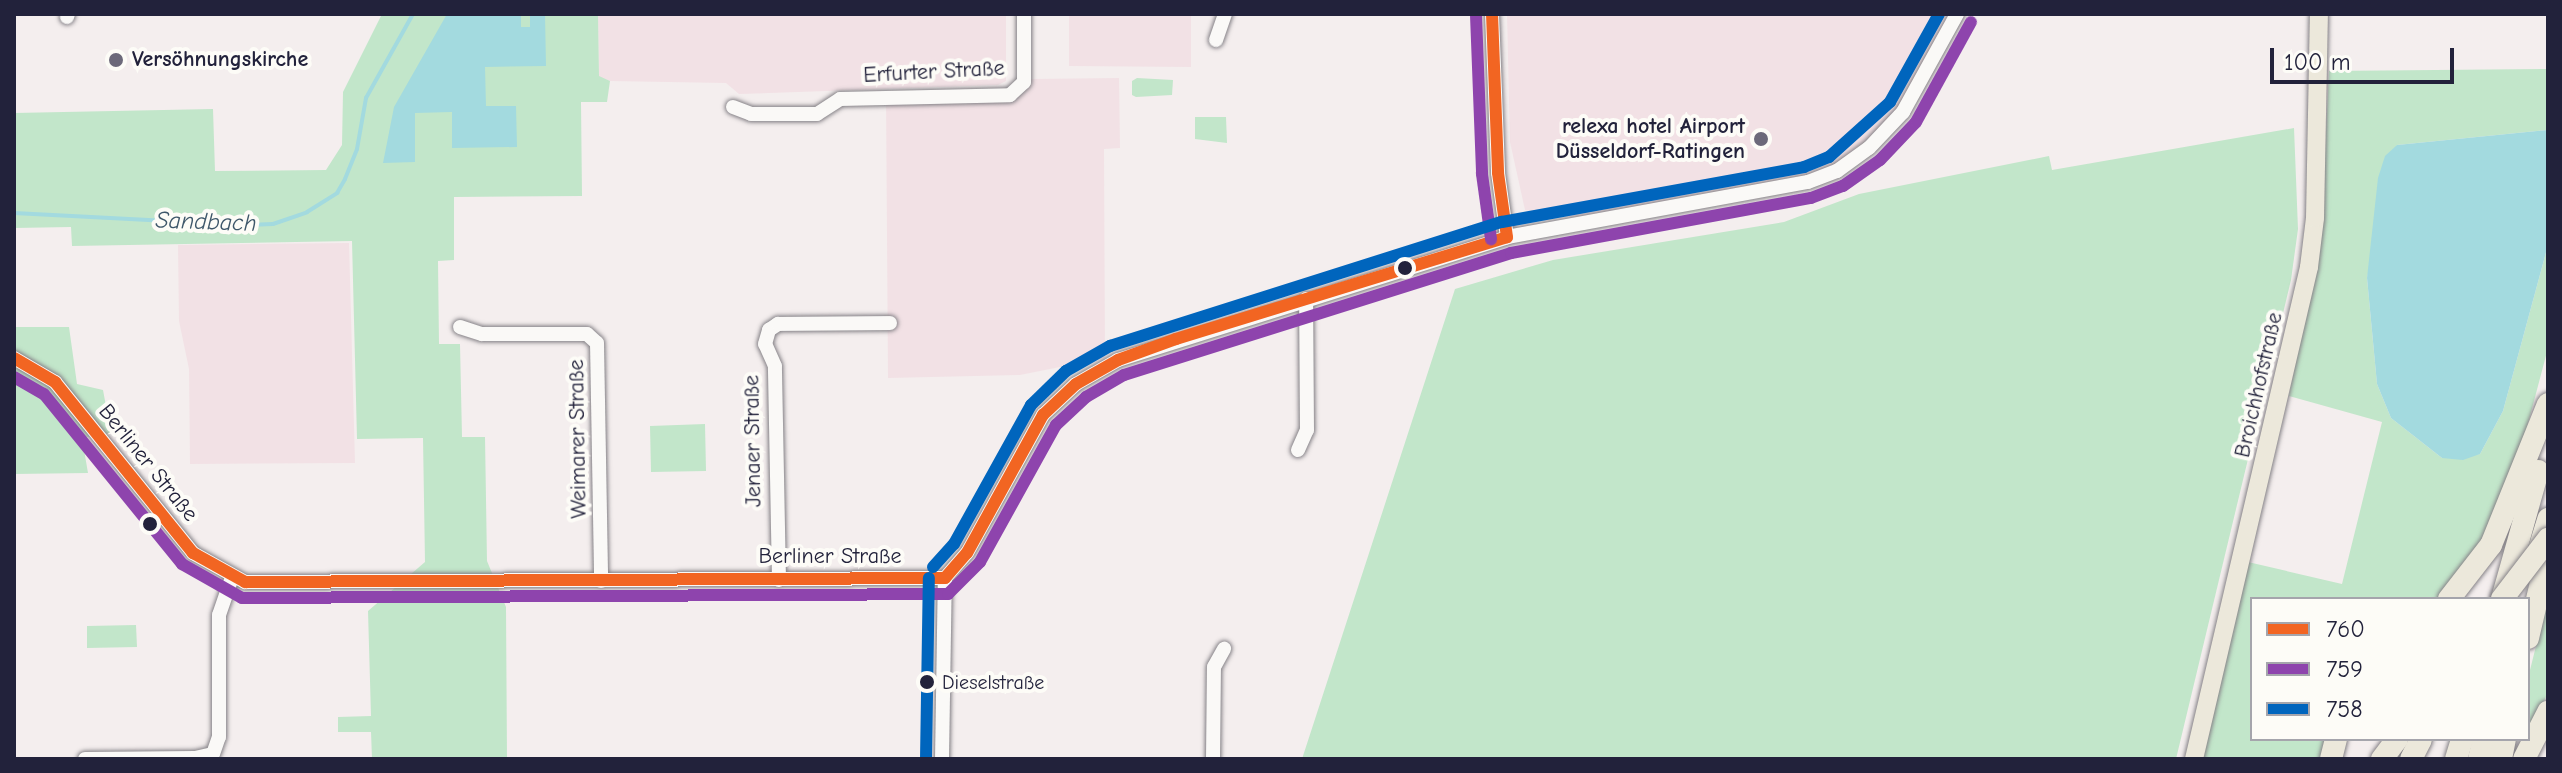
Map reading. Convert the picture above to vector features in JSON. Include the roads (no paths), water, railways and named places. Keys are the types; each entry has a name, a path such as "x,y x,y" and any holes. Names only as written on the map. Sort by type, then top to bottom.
{"highway":[{"path":"2451,597 2491,545 2548,404"},
{"path":"2503,597 2548,431"},
{"path":"2526,597 2548,519"},
{"path":"2504,597 2548,539"},
{"path":"2530,629 2548,552"},
{"path":"2524,759 2548,712"},
{"path":"2382,759 2396,741"},
{"path":"2411,759 2420,741"}],"main road":[{"name":"Broichhofstraße","path":"2194,759 2301,310 2315,218 2319,14"}],"street":[{"name":"Erfurter Straße","path":"733,107 751,114 817,114 840,99 1010,95 1024,82 1024,14"},
{"path":"1216,40 1225,14"},
{"path":"1492,14 1498,173 1507,237"},
{"path":"942,759 945,578 967,553 1043,415 1070,389 1118,360 1507,237 1808,182 1837,171 1869,148 1903,112 1957,14"},
{"path":"2311,14 2318,41"},
{"path":"1298,450 1307,430 1306,299"},
{"name":"Jenaer Straße","path":"779,580 775,366 765,344 769,330 778,324 890,323"},
{"name":"Weimarer Straße","path":"460,327 482,334 587,334 597,343 601,581"},
{"name":"Berliner Straße","path":"14,358 55,382 160,516 193,553 232,578 259,584 945,578"},
{"path":"85,759 195,758 213,754 219,737 219,615 232,578"},
{"path":"1213,759 1214,667 1224,649"}],"water":[{"path":"447,14 521,14 521,27 530,27 530,14 545,14 546,66 485,67 486,106 516,106 517,147 452,148 452,112 415,113 415,162 383,163 394,107"},
{"path":"2548,130 2548,245 2503,411 2480,454 2463,460 2442,458 2391,418 2377,384 2367,278 2378,178 2385,156 2397,145"}],"waterway":[{"name":"Sandbach","path":"14,213 245,225 273,224 307,212 337,193 345,179 357,149 366,98 413,14"}],"place":[{"name":"Versöhnungskirche","path":"116,60"},
{"name":"relexa hotel Airport Düsseldorf-Ratingen","path":"1761,139"},
{"name":"Dieselstraße","path":"927,682"}]}
